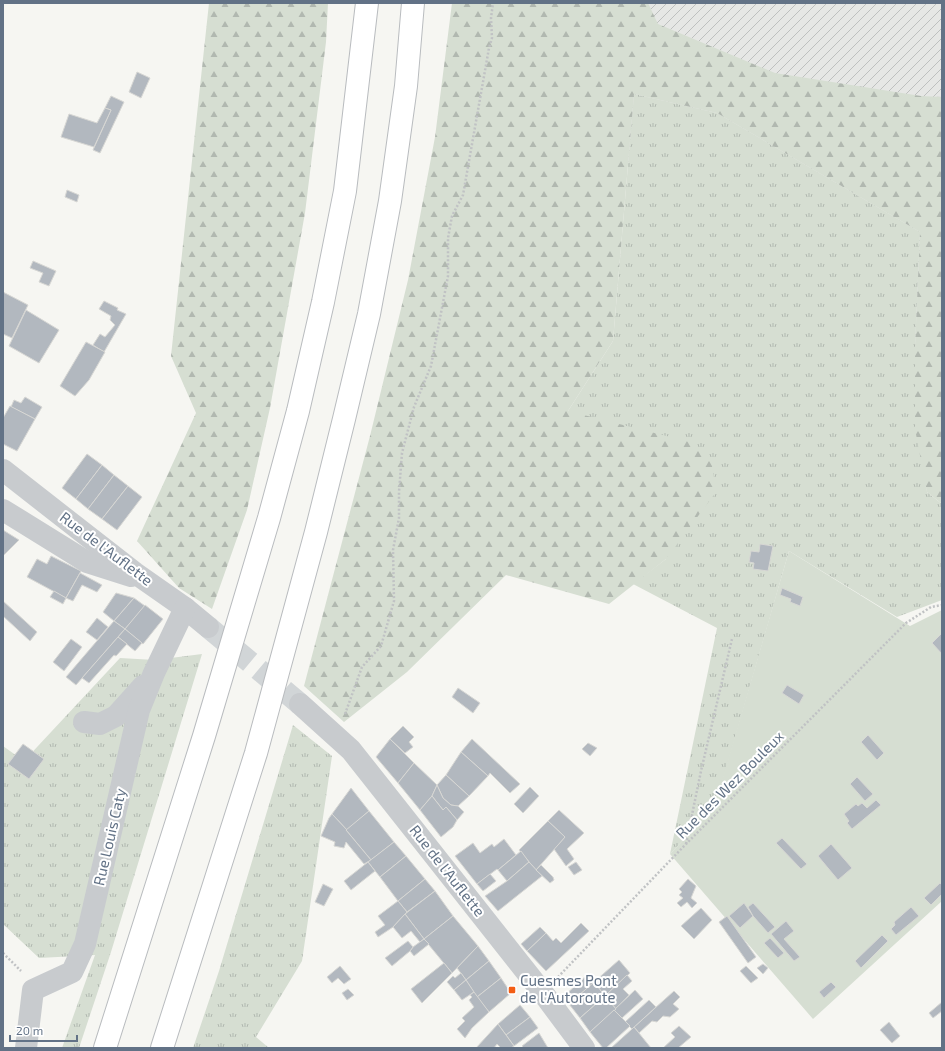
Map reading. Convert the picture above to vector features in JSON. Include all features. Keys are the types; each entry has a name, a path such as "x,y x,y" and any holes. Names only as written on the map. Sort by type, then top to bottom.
{"highway":[{"path":"105,1048 206,728 269,518 298,410 323,302 345,191 367,3"},
{"path":"406,86 413,3"},
{"path":"162,1048 256,753 316,532 369,314 390,201 406,86 421,3"}],"street":[{"name":"Rue de l'Auflette","path":"3,470 208,627"},
{"path":"3,510 87,562 147,581"},
{"name":"Rue Louis Caty","path":"26,1048 33,990 72,972 85,944 138,710 184,608"},
{"path":"84,722 100,724 116,716 154,673"},
{"name":"Rue de l'Auflette","path":"300,704 351,750 543,993 584,1048"}],"path":[{"path":"333,733 345,714 362,667 381,646 394,601 393,550 399,518 402,453 414,406 431,366 448,276 448,238 452,216 463,195 492,38 491,18 493,3"},
{"name":"Rue des Wez Bouleux","path":"543,993 686,844 906,623 931,607 942,605"},
{"path":"686,844 701,771 732,639"}],"shaded area":[{"path":"461,3 942,3 942,459"}],"green space":[{"path":"209,3 328,3 326,42 305,213 270,408 247,510 212,609 179,588 137,541 196,413 171,356"},
{"path":"452,3 648,3 658,24 775,73 921,96 942,97 942,504 927,492 915,429 915,347 920,232 717,113 634,94 613,341 568,411 690,442 711,458 716,492 666,559 609,604 506,575 407,672 344,722 304,686 370,436 408,280 435,137"},
{"path":"634,94 717,113 920,232 915,347 927,492 942,504 942,600 897,617 789,551 715,807 670,854 717,628 633,584 666,559 568,411 613,341"},
{"path":"789,551 910,626 942,610 942,901 813,1019 670,854 714,808"},
{"path":"202,654 111,952 79,1048 62,1048 95,955 39,958 3,924 3,746 24,761 120,658 155,660"},
{"path":"293,725 332,756 302,961 256,1037 269,1048 193,1048 219,971"}],"building":[{"path":"137,72 150,78 141,98 129,92"},
{"path":"111,96 124,102 100,153 93,150 111,110 105,108"},
{"path":"105,108 111,110 94,147 61,137 69,114 97,123"},
{"path":"67,190 79,195 77,202 65,197"},
{"path":"33,261 56,271 49,286 39,282 43,273 30,268"},
{"path":"3,292 28,305 12,338 3,334"},
{"path":"104,301 126,314 104,352 93,345 100,334 105,337 115,325 110,320 111,316 99,309"},
{"path":"26,310 59,330 39,363 9,346"},
{"path":"86,342 105,352 89,380 75,396 60,386"},
{"path":"25,397 42,407 35,419 11,407 14,400 21,403"},
{"path":"10,406 35,419 17,451 3,444 3,418"},
{"path":"87,454 102,465 76,499 62,488"},
{"path":"102,465 114,475 88,509 76,499"},
{"path":"114,475 128,486 102,519 88,509"},
{"path":"128,486 142,497 117,530 102,519"},
{"path":"3,530 19,540 3,556"},
{"path":"760,544 773,546 768,571 753,569 754,563 749,562 751,551 759,552"},
{"path":"51,556 81,571 66,598 27,577 37,559 47,564"},
{"path":"80,573 102,585 97,592 82,585 73,601 66,598"},
{"path":"782,588 803,597 800,606 790,602 791,599 780,595"},
{"path":"54,591 66,598 63,604 50,597"},
{"path":"116,593 134,598 114,621 103,612"},
{"path":"134,598 145,606 125,629 114,621"},
{"path":"3,601 37,632 30,641 3,616"},
{"path":"145,605 163,619 143,644 125,629"},
{"path":"97,618 108,627 97,640 86,632"},
{"path":"114,621 125,629 76,685 66,677"},
{"path":"125,629 142,643 135,651 118,637"},
{"path":"942,633 942,654 932,643"},
{"path":"118,637 127,644 116,656 114,655 89,683 82,678"},
{"path":"71,639 82,647 64,671 53,662"},
{"path":"787,685 804,695 799,704 782,693"},
{"path":"458,688 480,703 473,713 452,697"},
{"path":"403,726 414,737 409,742 413,747 405,753 390,739"},
{"path":"868,735 884,753 877,760 861,742"},
{"path":"390,739 414,763 398,783 376,757"},
{"path":"472,739 520,784 510,793 490,773 488,776 461,752"},
{"path":"588,743 597,748 590,756 582,749"},
{"path":"23,744 44,759 29,779 8,764"},
{"path":"461,752 488,776 469,796 446,775"},
{"path":"414,763 437,785 432,796 420,810 398,783"},
{"path":"446,775 469,796 458,806 451,805 443,798 437,785"},
{"path":"857,777 873,794 865,801 850,784"},
{"path":"437,785 443,798 451,805 458,806 464,812 457,820 446,807 443,810 432,796"},
{"path":"530,787 539,796 523,813 514,804"},
{"path":"351,788 369,811 347,830 332,814"},
{"path":"432,796 443,810 446,807 457,820 453,827 441,837 420,810"},
{"path":"876,800 881,805 852,829 847,823 849,821 844,814 856,804 858,806 862,803 867,808"},
{"path":"559,810 584,833 567,849 574,859 566,866 554,849 565,837 548,821"},
{"path":"369,811 394,842 371,860 346,830"},
{"path":"332,814 371,860 364,864 346,842 344,848 334,846 335,842 321,836"},
{"path":"548,821 565,837 536,870 519,850"},
{"path":"782,838 807,864 801,869 776,843"},
{"path":"504,839 516,855 498,870 497,869 477,884 455,856 473,843 480,853 492,844 494,847"},
{"path":"394,842 406,856 380,877 368,862"},
{"path":"831,844 852,868 838,880 818,856"},
{"path":"521,851 529,862 507,881 498,870"},
{"path":"406,856 425,879 398,901 380,877"},
{"path":"368,862 375,871 351,890 344,881"},
{"path":"529,862 542,876 498,911 485,896 507,881"},
{"path":"576,862 582,870 574,875 568,867"},
{"path":"541,865 553,877 554,880 550,883 536,870"},
{"path":"490,874 496,881 483,891 477,884"},
{"path":"425,879 435,891 407,912 398,901"},
{"path":"688,879 696,886 691,898 697,903 692,908 687,902 681,907 677,903 683,898 679,895 682,892 679,889"},
{"path":"940,883 942,885 942,894 931,905 924,898"},
{"path":"323,884 333,889 324,906 315,902"},
{"path":"435,891 453,916 424,939 405,914"},
{"path":"398,901 407,912 393,927 378,937 375,932 385,925 378,916"},
{"path":"744,903 753,916 740,928 729,916"},
{"path":"753,903 775,927 768,933 753,916 748,907"},
{"path":"911,907 919,916 896,935 891,929 895,925 894,922"},
{"path":"701,908 712,920 694,939 681,926"},
{"path":"405,914 424,939 420,942 411,931 402,938 393,927"},
{"path":"453,916 478,946 452,973 424,939"},
{"path":"727,916 756,957 748,963 719,922"},
{"path":"786,921 794,931 784,939 800,957 794,961 771,934"},
{"path":"581,923 589,931 546,971 527,951 546,933 553,941 556,938 561,943"},
{"path":"540,927 546,933 527,951 521,944"},
{"path":"882,935 888,941 861,968 855,961"},
{"path":"770,938 784,953 778,958 764,943"},
{"path":"424,939 429,944 414,956 410,951"},
{"path":"408,941 413,947 392,966 385,958"},
{"path":"478,946 489,961 466,980 457,968"},
{"path":"619,960 630,973 605,996 594,982"},
{"path":"489,961 501,978 477,997 466,980"},
{"path":"444,963 452,973 422,1003 411,989"},
{"path":"763,964 768,968 763,974 757,968"},
{"path":"340,966 351,979 344,984 338,978 332,983 327,977"},
{"path":"746,966 758,978 751,983 740,971"},
{"path":"461,973 466,980 454,990 447,982 453,976 455,978"},
{"path":"587,975 593,983 569,1004 564,996"},
{"path":"627,975 632,981 623,989 629,995 616,1009 605,996"},
{"path":"501,978 511,993 489,1012 477,997"},
{"path":"466,980 474,992 462,1000 454,990"},
{"path":"594,982 605,996 580,1018 569,1004"},
{"path":"831,982 836,987 824,998 819,992"},
{"path":"348,989 354,995 347,1000 342,993"},
{"path":"635,990 643,999 622,1018 614,1010"},
{"path":"674,991 680,997 673,1004 679,1009 670,1017 663,1016 657,1022 652,1021 639,1033 634,1027"},
{"path":"474,992 489,1012 472,1028 465,1038 457,1029 465,1021 462,1018 474,1007 469,1000 472,997 470,995"},
{"path":"605,996 616,1009 590,1032 580,1018"},
{"path":"649,1000 656,1007 632,1029 625,1022"},
{"path":"942,1002 942,1011 933,1018 929,1013"},
{"path":"520,1005 530,1017 506,1035 498,1024"},
{"path":"614,1010 630,1026 606,1048 603,1048 590,1032"},
{"path":"530,1017 538,1028 514,1046 506,1035"},
{"path":"889,1022 900,1036 892,1043 880,1030"},
{"path":"498,1024 514,1046 511,1048 501,1048 497,1044 494,1048 476,1048"},
{"path":"679,1026 691,1037 678,1048 663,1048 675,1037 671,1033"},
{"path":"634,1027 651,1048 611,1048 632,1029"},
{"path":"539,1033 548,1048 524,1048 522,1046"}],"tunnel":[{"path":"208,627 300,704"}],"place":[{"name":"Cuesmes Pont de l'Autoroute","path":"512,990"}]}
